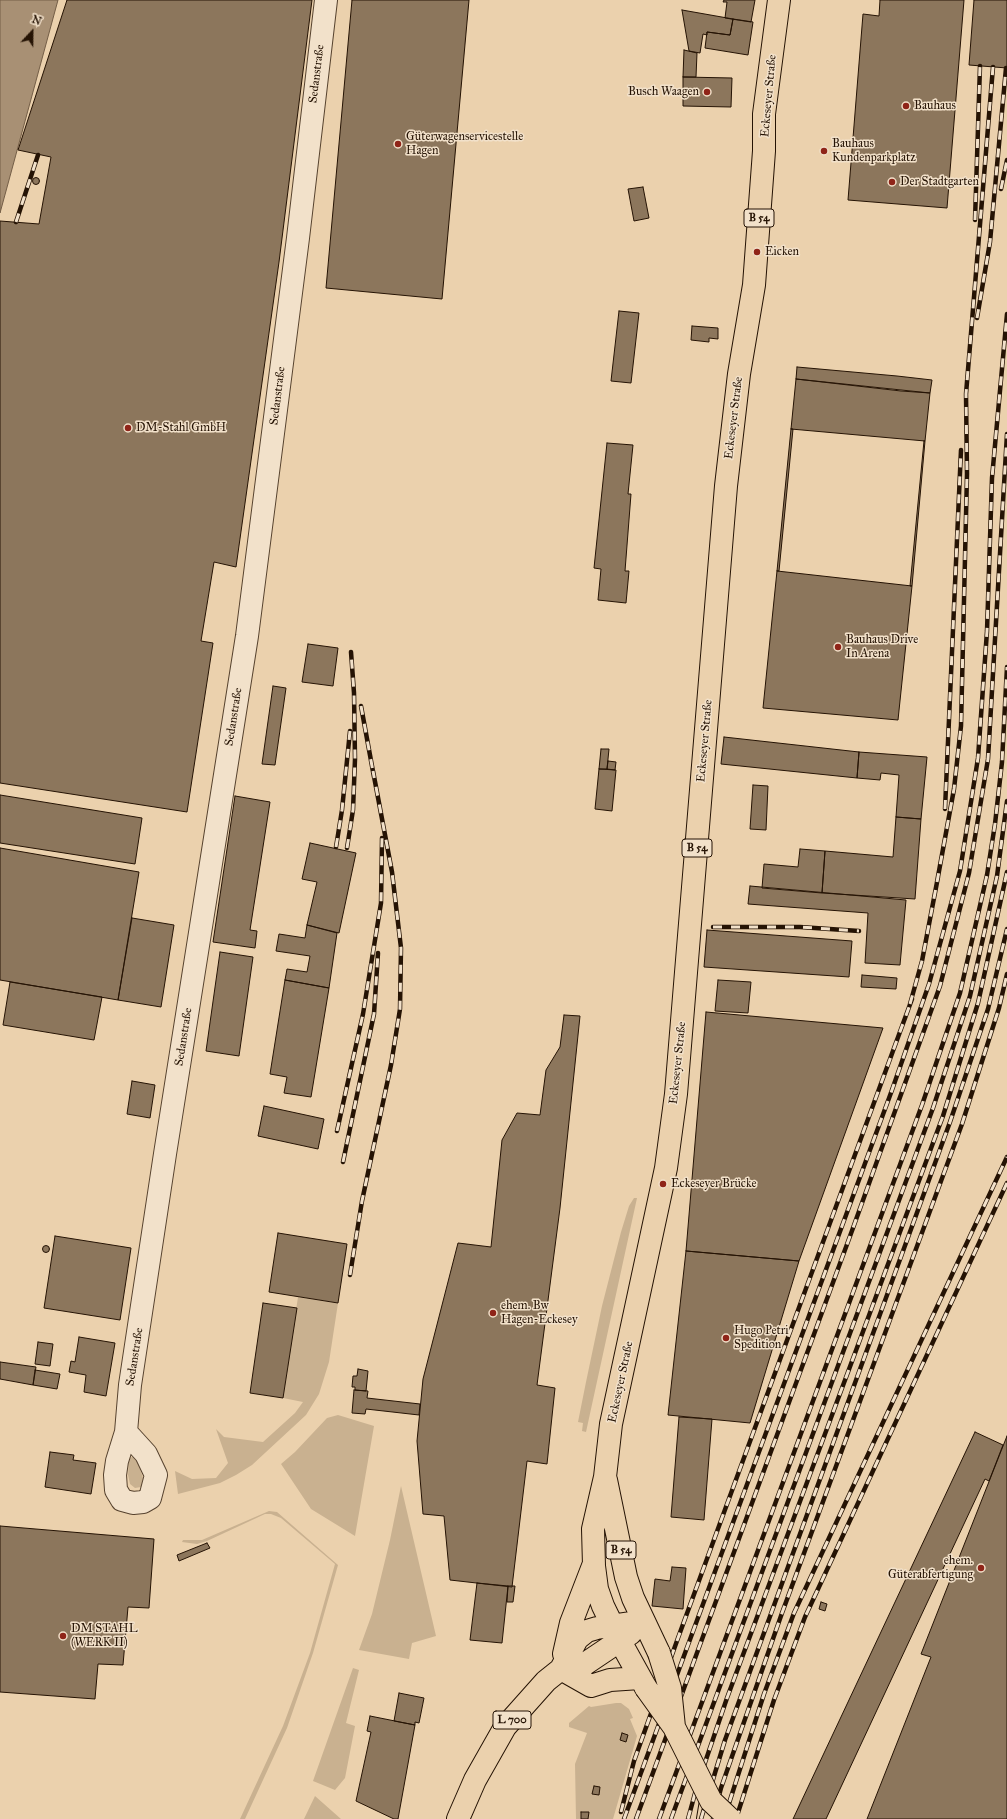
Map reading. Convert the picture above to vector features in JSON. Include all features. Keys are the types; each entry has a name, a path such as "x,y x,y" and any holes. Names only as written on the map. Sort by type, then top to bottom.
{"main road":[{"name":"Eckeseyer Straße","path":"709,1810 674,1727 643,1683 603,1606 597,1589 594,1566 593,1529 605,1477 611,1424 666,1168 676,1094 726,486 736,396 754,285 764,151 764,114 779,0"},
{"name":"Eckeseyer Straße","path":"605,1477 626,1577 643,1621 660,1653 670,1688 674,1727"},
{"path":"594,1566 571,1623 561,1669 591,1686 610,1680 643,1683"},
{"name":"L 700","path":"458,1819 475,1780 505,1728 546,1681 561,1669 577,1639 587,1631 617,1633 643,1621"},
{"name":"B 54","path":"709,1810 730,1819"}],"street":[{"name":"Sedanstraße","path":"126,1432 130,1385 248,631 298,238 326,0"}],"shaded area":[{"path":"0,0 58,0 0,213"},
{"path":"634,1198 637,1198 586,1432 582,1431 583,1423 578,1422 586,1382 602,1306 621,1232 629,1206"},
{"path":"298,1297 338,1303 329,1362 319,1394 306,1415 252,1465 220,1483 178,1494 175,1471 192,1479 216,1478 228,1463 216,1429 224,1437 263,1442 295,1413 303,1402 283,1398"},
{"path":"338,1415 374,1426 355,1536 311,1509 281,1464 295,1452 327,1418"},
{"path":"132,1457 136,1457 143,1478 141,1487 135,1488 130,1484 128,1475 129,1461"},
{"path":"401,1486 436,1636 412,1643 409,1659 359,1650 372,1614 390,1540"},
{"path":"269,1511 277,1512 338,1565 313,1653 287,1728 245,1819 240,1819 283,1726 310,1653 335,1564 281,1518 271,1514 265,1514 207,1541 197,1544 182,1542 183,1540 202,1540"},
{"path":"353,1668 359,1670 346,1723 355,1726 345,1778 335,1790 313,1781"},
{"path":"621,1703 629,1709 633,1718 630,1719 637,1736 613,1819 576,1819 575,1764 587,1733 569,1727 569,1723 589,1706 591,1707"},
{"path":"315,1796 341,1819 304,1819"}],"building":[{"name":"DM-Stahl GmbH","path":"67,0 312,0 279,262 236,567 214,562 201,641 213,643 187,812 0,783 0,221 39,224 51,157 18,150"},
{"name":"Güterwagenservicestelle Hagen","path":"352,0 469,0 442,299 326,288"},
{"path":"724,0 755,0 751,22 725,18 727,2 723,2"},
{"name":"Bauhaus","path":"880,0 964,0 947,208 848,200 863,14 879,16"},
{"path":"974,0 1007,0 1007,68 969,65"},
{"path":"682,10 733,19 730,35 707,32 707,35 703,34 700,53 689,51"},
{"path":"733,19 753,22 748,55 705,48 707,32 730,35"},
{"path":"684,50 697,53 696,77 683,77"},
{"name":"Busch Waagen","path":"683,77 732,78 731,107 683,106"},
{"path":"36,177 39,178 39,184 36,185 33,184 32,181 33,178"},
{"path":"643,187 649,218 634,221 628,189"},
{"path":"619,311 639,313 631,383 611,381"},
{"path":"692,326 718,328 718,339 709,338 709,342 691,340"},
{"path":"797,367 932,380 930,393 901,391 796,379"},
{"path":"796,379 930,393 925,441 791,429"},
{"path":"791,429 793,429 779,571 777,571"},
{"path":"924,441 912,586 910,586"},
{"path":"607,443 633,445 628,494 631,494 625,571 629,571 626,603 598,600 601,569 594,568"},
{"name":"Bauhaus Drive In Arena","path":"777,571 912,586 898,720 763,708"},
{"path":"308,644 338,648 333,686 302,682"},
{"path":"273,686 286,688 275,765 262,764"},
{"path":"724,737 859,752 857,778 721,764"},
{"path":"601,749 609,749 607,769 599,769"},
{"path":"859,752 927,757 921,819 896,817 899,775 881,773 880,780 857,778"},
{"path":"608,761 616,762 615,770 607,769"},
{"path":"599,769 616,770 612,811 595,809"},
{"path":"753,785 768,786 766,830 750,829"},
{"path":"0,795 142,818 135,864 0,843"},
{"path":"235,796 270,802 250,930 257,931 255,948 213,942"},
{"path":"896,817 921,819 915,899 822,893 825,851 893,857"},
{"path":"310,843 356,853 339,933 307,925 317,882 302,879"},
{"path":"0,848 139,872 118,1000 0,980"},
{"path":"800,849 825,851 822,893 762,888 764,864 798,867"},
{"path":"750,886 906,900 900,965 865,963 868,913 748,904"},
{"path":"132,918 174,925 161,1007 118,1000"},
{"path":"307,925 337,933 329,988 285,980 287,969 307,972 310,956 276,951 279,934 305,938"},
{"path":"707,930 852,941 849,977 704,967"},
{"path":"220,952 253,957 239,1056 206,1051"},
{"path":"862,975 897,978 896,989 861,987"},
{"path":"285,980 329,988 311,1097 284,1093 287,1077 270,1074"},
{"path":"718,980 751,982 748,1013 715,1011"},
{"path":"10,982 102,997 94,1040 3,1025"},
{"path":"706,1012 883,1028 799,1261 686,1251"},
{"name":"ehem. Bw Hagen-Eckesey","path":"564,1015 580,1016 560,1208 537,1385 555,1388 547,1464 527,1461 512,1587 450,1580 444,1516 423,1514 417,1441 423,1379 458,1243 491,1247 502,1140 517,1113 540,1115 546,1070 560,1047"},
{"path":"132,1081 155,1085 150,1118 127,1114"},
{"path":"264,1106 324,1119 318,1149 258,1136"},
{"path":"278,1233 347,1244 338,1303 269,1292"},
{"path":"55,1236 131,1248 120,1320 44,1308"},
{"path":"46,1245 49,1246 49,1252 46,1253 43,1252 42,1249 43,1246"},
{"name":"Hugo Petri Spedition","path":"686,1251 799,1261 750,1423 668,1415"},
{"path":"263,1303 297,1308 283,1398 250,1393"},
{"path":"79,1337 115,1343 106,1396 84,1392 86,1375 69,1372 71,1361 75,1362"},
{"path":"38,1342 53,1344 50,1366 35,1364"},
{"path":"0,1362 36,1367 33,1385 0,1379"},
{"path":"358,1369 368,1371 366,1391 355,1390 355,1387 352,1387 353,1376 357,1376"},
{"path":"35,1370 60,1374 57,1389 33,1385"},
{"path":"354,1390 368,1391 367,1398 420,1404 419,1415 366,1409 365,1414 352,1413"},
{"path":"679,1417 712,1419 704,1520 671,1517"},
{"path":"975,1432 1003,1445 989,1481 985,1479 826,1819 793,1819"},
{"name":"ehem. Güterabfertigung","path":"1007,1436 1007,1819 867,1819 931,1657 921,1654"},
{"path":"50,1452 74,1455 73,1460 96,1463 91,1494 45,1487"},
{"name":"DM STAHL (WERK II)","path":"0,1526 154,1539 149,1608 128,1607 123,1665 98,1664 95,1699 0,1692"},
{"path":"207,1543 210,1548 179,1561 177,1555"},
{"path":"672,1567 686,1568 683,1609 652,1606 655,1579 670,1581"},
{"path":"477,1583 508,1586 502,1643 470,1640"},
{"path":"508,1586 515,1586 513,1602 507,1602"},
{"path":"821,1602 827,1604 825,1611 819,1609"},
{"path":"399,1693 424,1698 419,1723 415,1722 415,1725 394,1721"},
{"path":"370,1716 415,1725 398,1819 394,1819 356,1801 371,1732 367,1731"},
{"path":"622,1733 628,1735 626,1742 620,1740"},
{"path":"594,1786 600,1787 599,1795 592,1794"},
{"path":"581,1812 589,1812 588,1819 581,1819"}],"railway":[{"path":"975,220 980,66"},
{"path":"937,882 954,789 961,726 967,474 966,394 993,67"},
{"path":"977,318 990,242 1006,68"},
{"path":"16,222 38,155"},
{"path":"1001,189 1007,160"},
{"path":"624,1819 892,1090 929,984 960,871 978,758 987,631 992,478 1007,314"},
{"path":"636,1819 853,1228 940,986 969,873 988,759 1007,434"},
{"path":"945,809 961,450"},
{"path":"347,848 353,810 355,759 354,693 351,652"},
{"path":"659,1819 922,1105 960,993 987,875 995,824 1002,762 1007,667"},
{"path":"361,706 374,777"},
{"path":"336,847 342,810 350,731"},
{"path":"350,1275 362,1201 391,1065 400,1009 401,948 392,872 373,771"},
{"path":"671,1819 933,1108 970,996 997,876 1007,801"},
{"path":"337,1131 363,1014 381,903 382,838"},
{"path":"688,1819 697,1786 727,1698 943,1116 978,1003 1007,872"},
{"path":"910,1004 922,961 938,877"},
{"path":"713,927 800,927 859,931"},
{"path":"701,1819 725,1740 950,1122 988,1009 1007,929"},
{"path":"343,1162 374,1014 378,953"},
{"path":"713,1819 721,1788 782,1613 962,1124 999,1008 1007,974"},
{"path":"621,1812 634,1761 678,1638 912,999"},
{"path":"724,1819 764,1694 794,1613 1007,1157"},
{"path":"736,1819 774,1700 805,1617 1007,1183"}],"place":[{"name":"Busch Waagen","path":"707,92"},
{"name":"Bauhaus","path":"906,106"},
{"name":"Güterwagenservicestelle Hagen","path":"398,144"},
{"name":"Bauhaus Kundenparkplatz","path":"824,151"},
{"name":"Der Stadtgarten","path":"892,182"},
{"name":"Eicken","path":"757,252"},
{"name":"DM-Stahl GmbH","path":"128,428"},
{"name":"Bauhaus Drive In Arena","path":"838,647"},
{"name":"Eckeseyer Brücke","path":"663,1184"},
{"name":"ehem. Bw Hagen-Eckesey","path":"493,1313"},
{"name":"Hugo Petri Spedition","path":"726,1338"},
{"name":"ehem. Güterabfertigung","path":"981,1568"},
{"name":"DM STAHL (WERK II)","path":"63,1636"}]}
